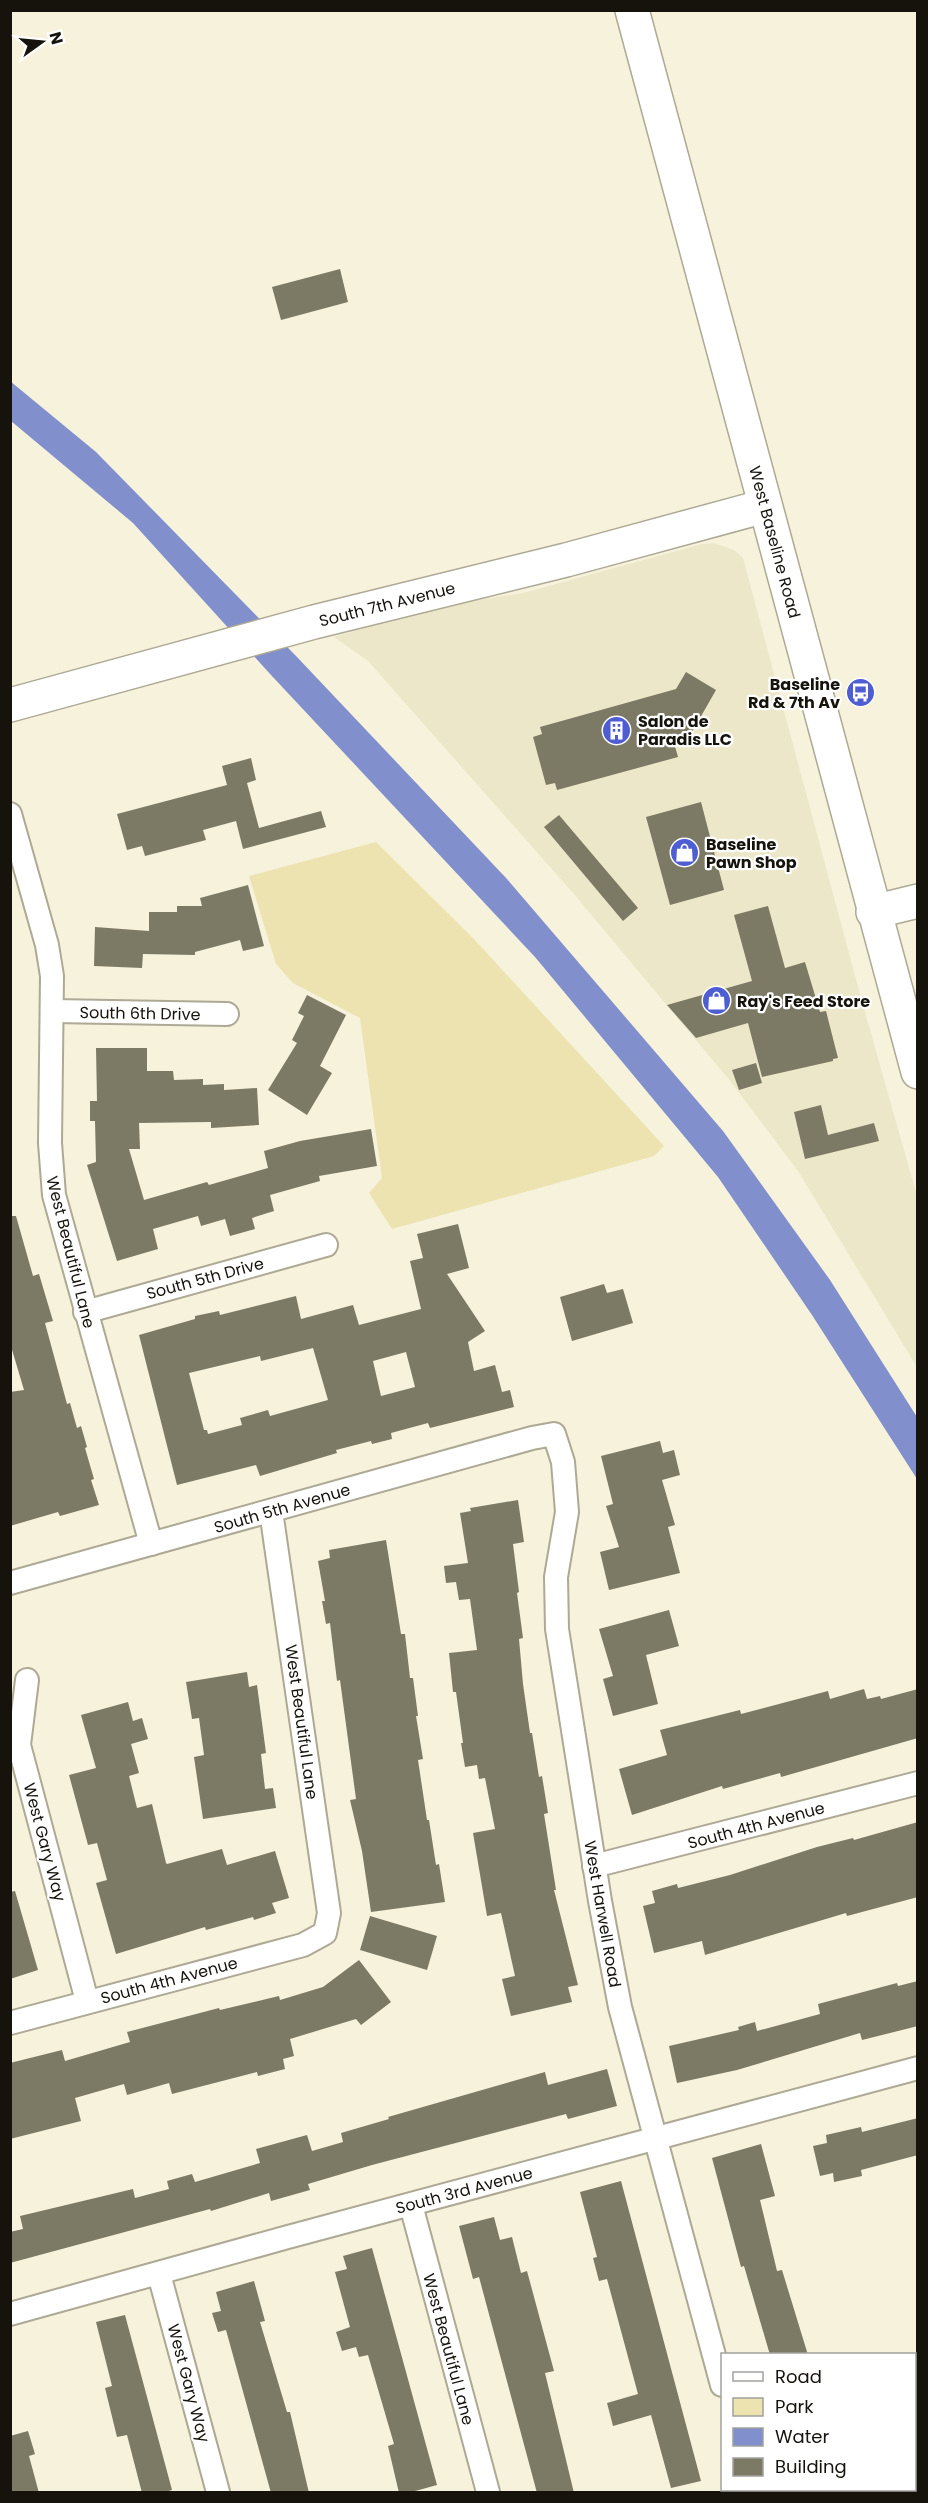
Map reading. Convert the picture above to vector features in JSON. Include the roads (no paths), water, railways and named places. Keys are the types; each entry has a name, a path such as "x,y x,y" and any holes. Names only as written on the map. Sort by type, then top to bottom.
{"main road":[{"name":"West Baseline Road","path":"632,10 873,912 918,1072"},
{"name":"South 7th Avenue","path":"10,705 272,634 566,560 765,506"},
{"path":"873,912 918,901"}],"street":[{"name":"West Beautiful Lane","path":"10,814 47,945 52,976 51,1170 54,1195 151,1544"},
{"name":"South 6th Drive","path":"53,1011 226,1014"},
{"name":"South 5th Drive","path":"85,1312 326,1245"},
{"name":"South 5th Avenue","path":"10,1583 531,1438 554,1434"},
{"name":"West Harwell Road","path":"554,1434 563,1462 567,1512 556,1577 557,1629 594,1866 620,2007 721,2378"},
{"name":"West Beautiful Lane","path":"271,1511 329,1913 325,1933"},
{"name":"West Gary Way","path":"27,1680 19,1745 87,2001"},
{"name":"South 4th Avenue","path":"594,1866 918,1783"},
{"name":"South 4th Avenue","path":"10,2023 303,1945 325,1933"},
{"name":"South 3rd Avenue","path":"10,2314 918,2068"},
{"name":"West Beautiful Lane","path":"411,2205 488,2493"},
{"name":"West Gary Way","path":"159,2274 218,2493"}],"water":[{"path":"10,381 96,452 297,657 507,879 723,1131 830,1280 917,1417 917,1479 812,1315 718,1177 535,957 271,675 133,523 11,421"}],"place":[{"name":"Baseline Rd & 7th Av","path":"861,693"},
{"name":"Salon de Paradis LLC","path":"617,730"},
{"name":"Baseline Pawn Shop","path":"685,853"},
{"name":"Ray's Feed Store","path":"716,1001"}]}
